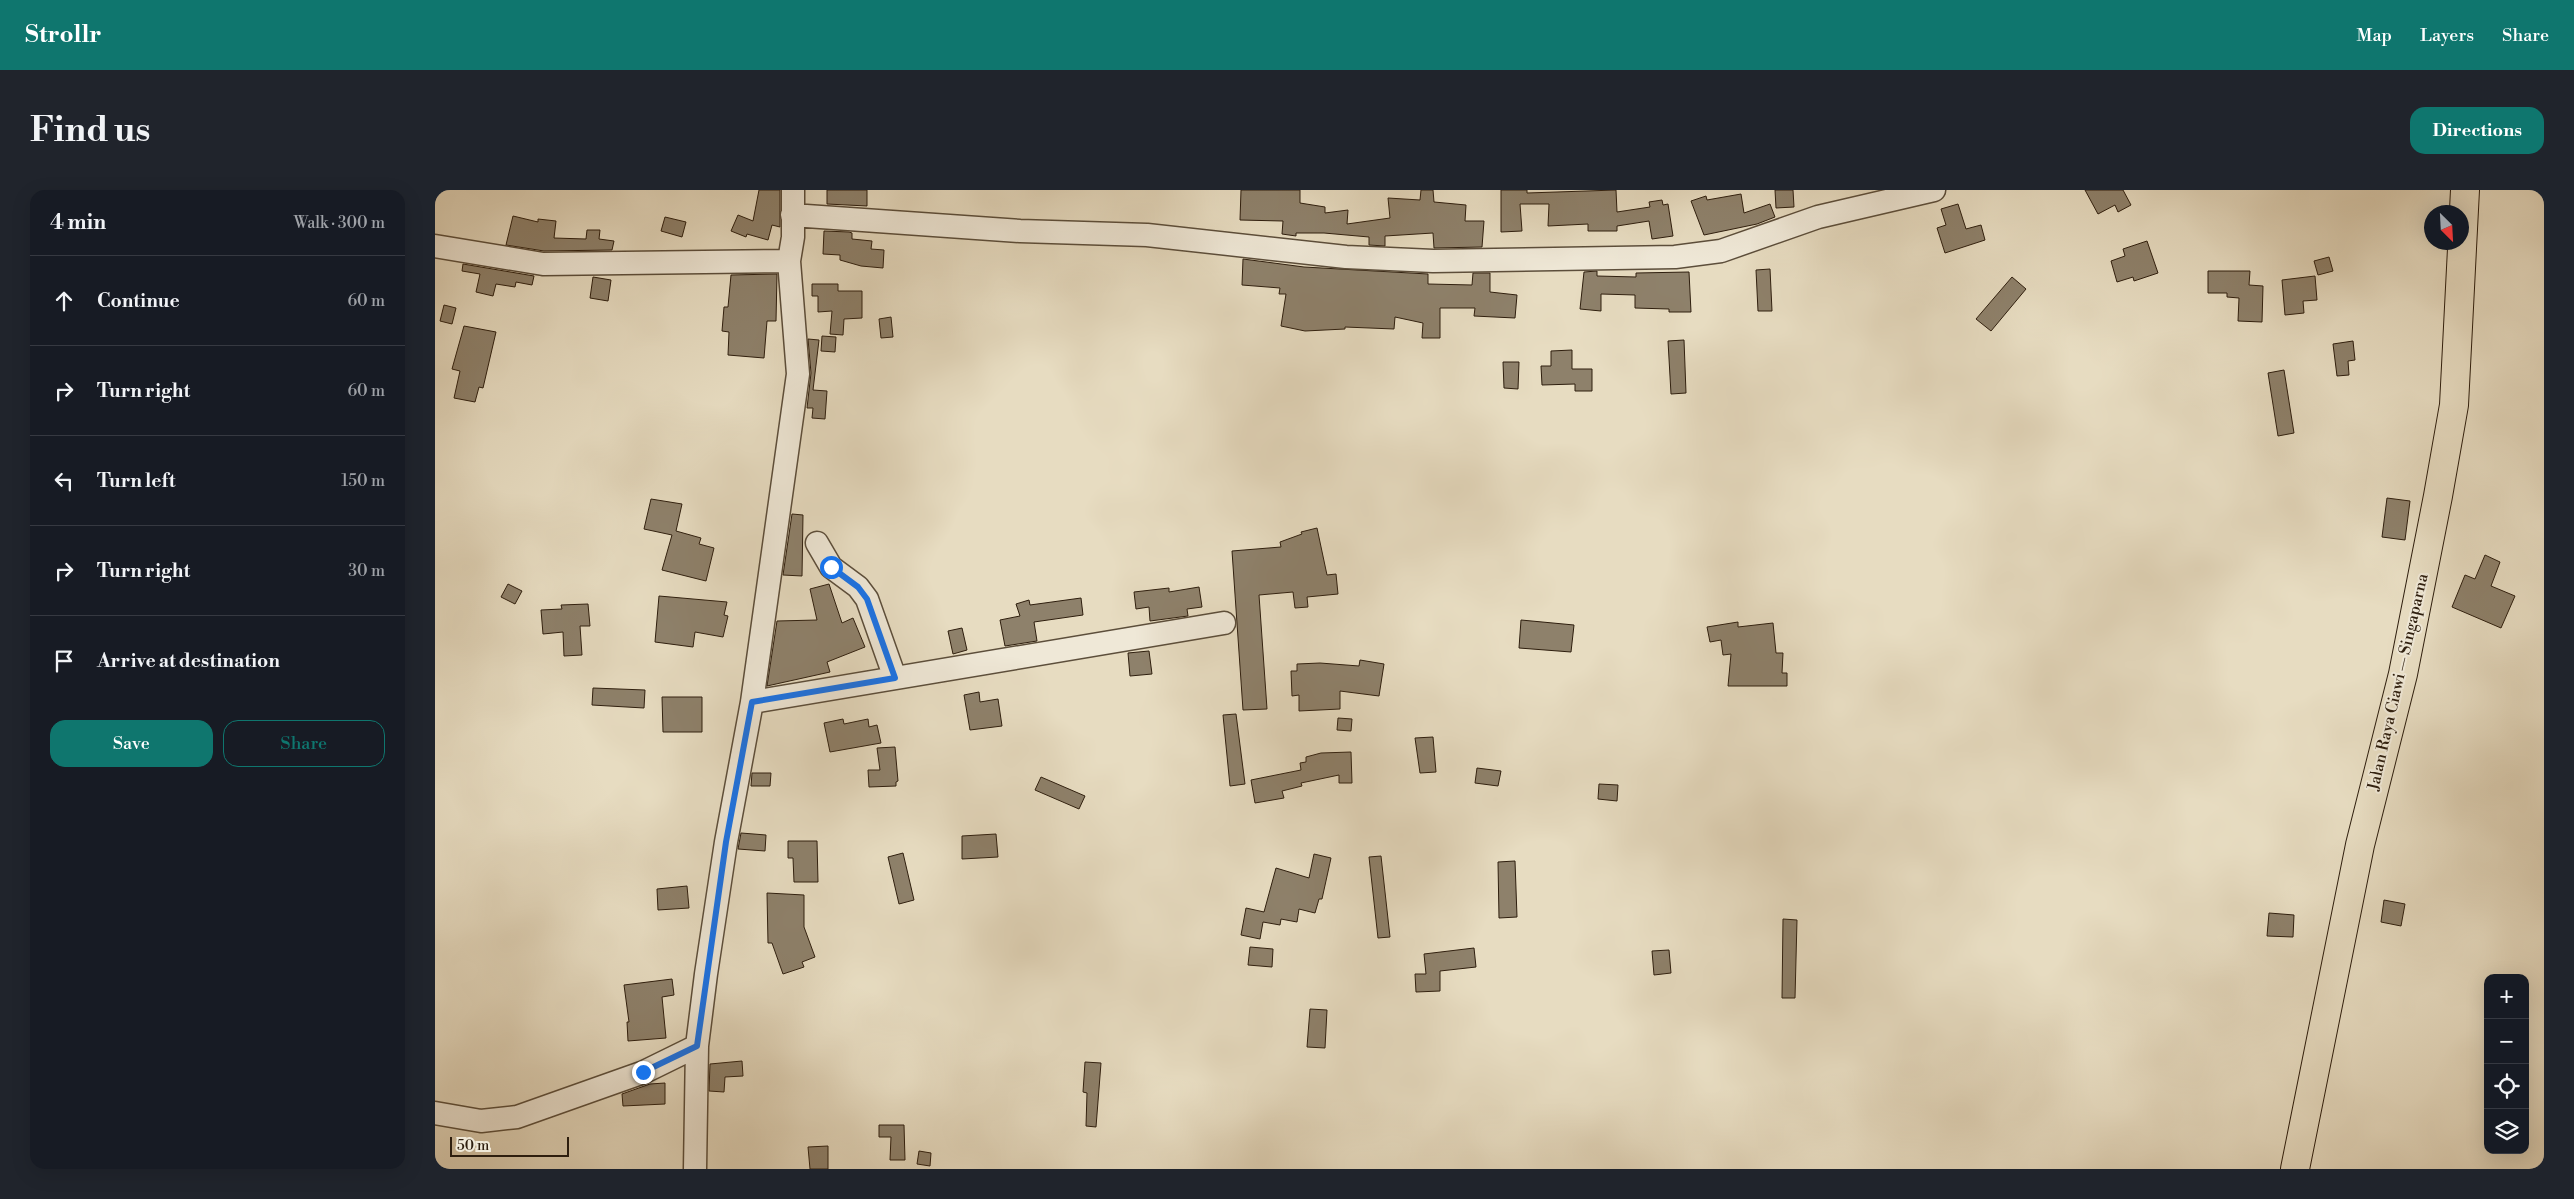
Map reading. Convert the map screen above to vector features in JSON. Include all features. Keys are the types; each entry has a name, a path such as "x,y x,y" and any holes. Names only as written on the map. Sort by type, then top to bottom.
{"main road":[{"name":"Jalan Raya Ciawi — Singaparna","path":"2295,1169 2360,845 2403,674 2440,487 2454,405 2465,190"}],"street":[{"path":"695,1169 697,1046 724,852 752,702 798,374 789,261 793,190"},
{"path":"793,216 1020,231 1147,235 1346,257 1433,261 1675,257 1721,251 1818,217 1934,190"},
{"path":"435,246 543,264 789,261"},
{"path":"817,543 831,567 858,587 867,599 895,678"},
{"path":"752,702 1225,624"},
{"path":"435,1113 481,1121 517,1117 643,1072 697,1046"}],"building":[{"path":"759,190 780,190 780,227 772,225 768,240 747,234 746,237 731,231 738,215 753,221"},
{"path":"827,190 867,190 867,206 827,204"},
{"path":"1241,190 1300,190 1300,203 1325,207 1325,213 1348,210 1347,224 1390,218 1388,198 1420,200 1421,190 1433,190 1434,202 1466,205 1465,221 1484,221 1482,247 1434,248 1433,233 1385,236 1385,246 1369,245 1369,237 1324,233 1296,233 1296,236 1282,234 1283,221 1240,220"},
{"path":"1501,190 1527,190 1527,193 1616,190 1617,212 1650,207 1649,202 1662,200 1663,205 1668,204 1673,236 1652,239 1649,221 1617,226 1617,231 1588,231 1588,224 1548,226 1549,204 1520,204 1522,231 1501,232"},
{"path":"1775,190 1793,190 1794,207 1776,208"},
{"path":"2085,190 2123,190 2131,205 2118,212 2115,205 2098,214"},
{"path":"1741,194 1744,213 1770,204 1775,217 1757,224 1704,235 1691,201 1706,196 1707,200"},
{"path":"1958,204 1966,229 1981,225 1985,240 1945,253 1937,228 1946,225 1941,209"},
{"path":"513,216 538,222 538,219 556,221 554,238 586,239 587,230 600,230 599,239 614,241 612,250 544,251 506,245"},
{"path":"665,217 686,222 682,237 661,231"},
{"path":"824,231 849,232 852,233 852,239 872,241 871,249 884,250 883,268 861,266 840,260 840,255 823,254"},
{"path":"2147,241 2158,273 2134,281 2133,277 2117,282 2111,261 2125,256 2123,249"},
{"path":"2329,257 2333,271 2318,275 2314,261"},
{"path":"1243,259 1304,267 1428,274 1428,284 1472,285 1473,273 1490,273 1490,292 1517,295 1515,318 1474,316 1475,308 1440,308 1440,338 1422,338 1423,323 1395,317 1394,329 1345,327 1345,329 1305,331 1281,326 1286,294 1279,294 1280,288 1242,285"},
{"path":"463,264 534,276 532,285 516,282 515,287 496,284 493,296 476,292 480,274 462,271"},
{"path":"1770,269 1772,311 1758,311 1756,270"},
{"path":"1597,271 1597,276 1636,277 1636,273 1689,272 1691,312 1669,312 1669,309 1635,308 1635,295 1601,294 1601,311 1580,309 1584,272"},
{"path":"2208,271 2250,271 2249,285 2263,286 2262,322 2238,321 2239,298 2227,297 2227,293 2208,293"},
{"path":"777,274 776,321 767,321 764,358 728,355 729,332 722,331 724,307 728,307 731,275"},
{"path":"2315,276 2317,300 2303,301 2304,313 2285,315 2282,280"},
{"path":"593,277 611,280 608,301 590,298"},
{"path":"2012,277 2026,289 1991,331 1976,319"},
{"path":"812,284 838,284 838,291 862,291 862,318 844,319 843,335 830,334 832,311 818,312 818,296 812,296"},
{"path":"444,305 456,308 452,324 440,321"},
{"path":"891,317 893,337 881,338 879,319"},
{"path":"464,326 496,332 483,388 479,387 475,402 454,398 460,371 452,369"},
{"path":"822,336 836,337 835,352 821,351"},
{"path":"808,339 819,340 813,390 827,391 825,419 812,418 813,408 807,408 811,373"},
{"path":"1684,340 1686,393 1671,394 1668,341"},
{"path":"2353,341 2355,360 2348,361 2349,375 2337,376 2333,344"},
{"path":"1572,350 1572,369 1592,369 1592,391 1575,391 1575,384 1542,385 1541,366 1551,366 1551,351"},
{"path":"1503,362 1519,362 1518,389 1504,388"},
{"path":"2284,370 2294,433 2278,436 2268,373"},
{"path":"2387,498 2410,501 2405,540 2382,537"},
{"path":"651,499 682,504 676,531 701,538 699,544 714,548 706,581 662,570 672,535 644,529"},
{"path":"792,514 803,515 802,576 783,575"},
{"path":"1317,528 1327,575 1336,574 1338,594 1307,597 1308,607 1295,608 1293,592 1259,595 1267,709 1243,710 1232,551 1281,547 1280,542 1302,534 1301,532"},
{"path":"2485,555 2500,562 2491,586 2515,596 2501,628 2452,607 2465,575 2475,579"},
{"path":"508,584 522,591 515,604 501,597"},
{"path":"829,584 842,623 853,618 865,647 827,662 830,672 767,686 777,621 817,620 810,589"},
{"path":"1199,587 1202,607 1187,609 1188,616 1150,621 1149,607 1136,609 1134,592 1169,588 1169,592"},
{"path":"659,596 727,602 724,615 728,616 723,637 695,632 693,647 655,642"},
{"path":"1081,598 1083,615 1034,622 1037,641 1005,646 1000,620 1020,616 1016,604 1029,600 1030,605"},
{"path":"588,604 590,626 580,626 582,655 564,656 563,632 543,634 541,610 562,609 561,605"},
{"path":"1521,620 1574,625 1571,652 1519,648"},
{"path":"1738,622 1738,627 1773,623 1776,653 1783,653 1782,673 1787,673 1787,686 1728,686 1731,654 1723,655 1721,640 1710,642 1707,627"},
{"path":"962,628 967,650 953,654 948,631"},
{"path":"1149,651 1152,674 1130,676 1128,653"},
{"path":"1360,660 1384,664 1379,696 1340,691 1340,709 1299,711 1299,695 1292,696 1291,671 1297,671 1297,664 1320,663 1359,666"},
{"path":"593,688 645,690 644,708 592,705"},
{"path":"979,692 980,702 998,699 1002,726 970,730 964,695"},
{"path":"662,697 702,697 702,732 663,732"},
{"path":"1236,714 1245,784 1230,786 1223,715"},
{"path":"1338,718 1352,719 1351,731 1337,730"},
{"path":"843,719 844,724 868,719 869,727 877,725 881,743 830,752 824,723"},
{"path":"1433,737 1436,772 1420,773 1415,738"},
{"path":"895,747 898,781 896,786 869,787 868,770 880,770 877,748"},
{"path":"1351,752 1352,783 1339,783 1339,775 1301,783 1302,786 1282,791 1284,798 1255,803 1251,780 1301,770 1300,763 1306,762 1306,757 1321,753"},
{"path":"1477,768 1501,771 1498,786 1475,783"},
{"path":"752,773 771,773 770,786 751,786"},
{"path":"1041,777 1085,796 1079,809 1035,790"},
{"path":"1599,784 1618,785 1617,801 1598,799"},
{"path":"741,833 766,835 765,851 738,849"},
{"path":"996,834 998,857 962,859 962,836"},
{"path":"788,841 817,841 818,882 794,882 793,858 788,858"},
{"path":"903,853 914,900 899,904 888,857"},
{"path":"1314,854 1331,858 1322,899 1319,899 1315,913 1299,909 1297,922 1281,919 1280,925 1263,922 1260,939 1241,935 1246,908 1264,912 1276,868 1309,878"},
{"path":"1381,856 1390,937 1378,938 1369,857"},
{"path":"1515,861 1517,917 1499,918 1498,862"},
{"path":"687,886 689,908 658,910 657,889"},
{"path":"767,893 804,895 804,927 815,957 802,962 804,967 783,974 772,943 768,943"},
{"path":"2384,900 2405,904 2401,926 2381,922"},
{"path":"2269,913 2294,915 2293,937 2267,936"},
{"path":"1783,919 1797,920 1795,998 1782,998"},
{"path":"1250,947 1273,949 1272,967 1248,965"},
{"path":"1474,948 1476,967 1440,971 1440,991 1416,992 1415,974 1426,974 1424,954"},
{"path":"1669,950 1671,973 1654,975 1652,951"},
{"path":"672,979 674,995 662,997 666,1038 628,1041 627,1022 629,1022 624,985"},
{"path":"1310,1009 1327,1010 1325,1048 1307,1047"},
{"path":"742,1061 743,1076 725,1077 724,1092 709,1091 710,1064"},
{"path":"1085,1062 1101,1063 1096,1127 1086,1126 1087,1093 1083,1092"},
{"path":"665,1083 665,1104 623,1106 622,1094 650,1084"},
{"path":"879,1125 904,1125 905,1160 890,1160 891,1137 879,1137"},
{"path":"828,1146 828,1169 810,1169 808,1147"},
{"path":"919,1151 931,1153 930,1166 917,1164"}],"route":[{"path":"643,1072 697,1046 726,842 752,702 895,678 867,599 858,587 831,567"}]}
